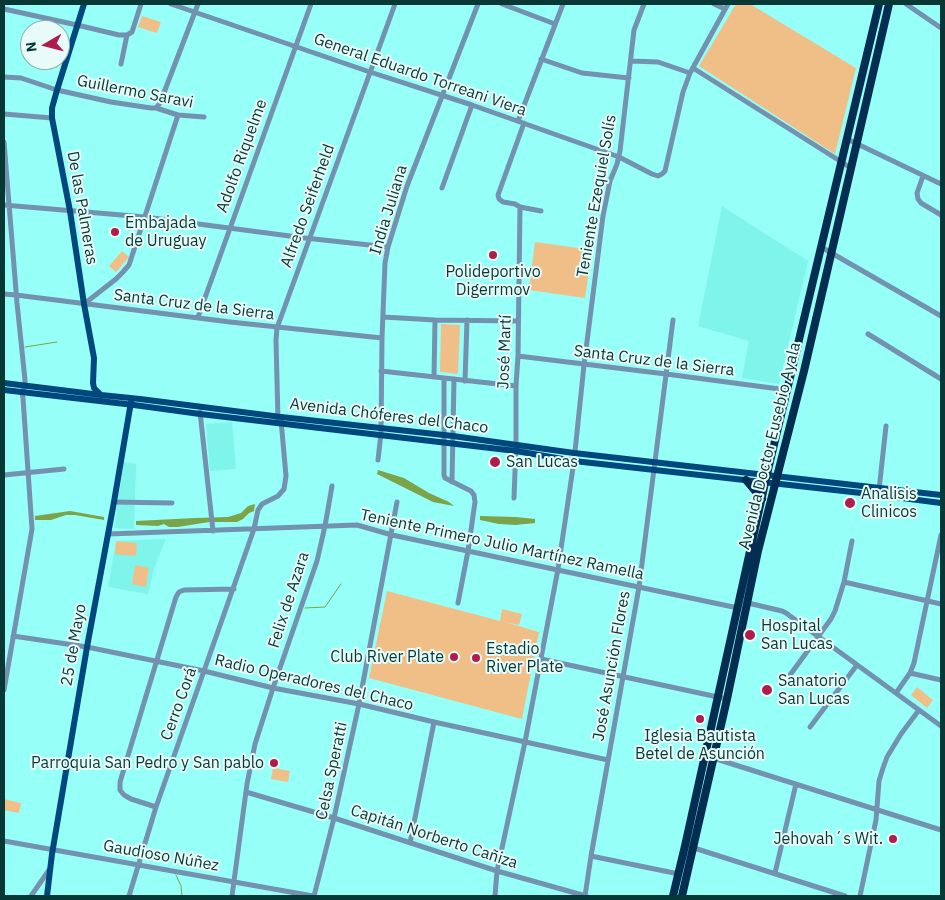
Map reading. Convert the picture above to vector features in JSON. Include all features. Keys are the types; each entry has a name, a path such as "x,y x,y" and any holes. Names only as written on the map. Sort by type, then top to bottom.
{"highway":[{"name":"Avenida Doctor Eusebio Ayala","path":"682,896 748,603 787,390 879,4"},
{"name":"Avenida Doctor Eusebio Ayala","path":"673,896 762,499 771,479 818,307 889,4"},
{"path":"808,303 818,307"},
{"path":"746,480 762,499"}],"main road":[{"name":"De las Palmeras","path":"84,4 56,90 52,118 70,211 94,358 93,383 94,388 101,395"},
{"name":"Avenida Chóferes del Chaco","path":"4,383 24,389 88,400 186,404 380,436 453,444 574,453 655,462 771,479"},
{"name":"Avenida Chóferes del Chaco","path":"4,390 24,389 101,395 129,403 200,414 381,428 453,436 574,461 746,480 771,479"},
{"path":"88,400 93,403 121,407 125,409 129,416"},
{"name":"25 de Mayo","path":"47,896 53,849 87,647 129,416 129,403"},
{"path":"771,479 879,491 941,495"},
{"path":"879,491 941,503"}],"street":[{"path":"18,12 20,4"},
{"path":"4,9 119,35 127,35 132,32 140,4"},
{"name":"General Eduardo Torreani Viera","path":"171,4 521,122 619,157 658,176 665,171 683,92 691,70"},
{"path":"156,108 160,104 198,4"},
{"name":"Adolfo Riquelme","path":"198,318 311,4"},
{"name":"Alfredo Seiferheld","path":"279,420 277,328 395,4"},
{"name":"India Juliana","path":"380,436 385,262 388,247 407,186 478,4"},
{"path":"502,4 555,24"},
{"path":"541,211 503,202 498,195 541,58 562,4"},
{"name":"Teniente Ezequiel Solís","path":"495,896 497,871 525,742 558,569 574,461 603,216 610,181 619,157 634,30 644,4"},
{"path":"691,70 727,6 714,4"},
{"path":"906,4 941,28"},
{"path":"121,64 127,35"},
{"path":"541,58 582,73 629,78"},
{"path":"631,61 658,62 691,70 851,168"},
{"name":"Guillermo Saravi","path":"4,77 25,79 56,90 111,102 156,108 178,115 204,118"},
{"path":"442,188 472,105"},
{"path":"4,114 52,118"},
{"path":"84,304 116,279 129,264 178,115"},
{"path":"847,139 941,184"},
{"path":"4,142 6,205 24,389 32,529 4,690"},
{"path":"923,176 918,199 921,203 941,215"},
{"path":"6,205 145,217 388,247"},
{"name":"José Martí","path":"514,498 520,207"},
{"path":"821,246 941,316"},
{"name":"Santa Cruz de la Sierra","path":"4,294 277,328 382,338"},
{"path":"383,317 518,321"},
{"path":"434,377 435,320"},
{"path":"465,381 467,320"},
{"name":"José Asunción Flores","path":"586,896 591,856 639,587 674,320"},
{"path":"868,334 941,379"},
{"name":"Santa Cruz de la Sierra","path":"518,356 787,390"},
{"path":"381,372 516,386"},
{"path":"444,378 444,478 468,488 474,495 476,506 458,603"},
{"path":"452,482 454,379"},
{"path":"199,406 213,531"},
{"name":"Cerro Corá","path":"129,896 156,807 234,589 254,530 258,510 260,506 278,496 284,489 286,476 279,420"},
{"path":"879,491 886,426"},
{"path":"378,460 380,436"},
{"path":"4,475 64,470"},
{"name":"Felix de Azara","path":"232,896 246,792 255,744 316,561 332,486"},
{"path":"114,502 172,504"},
{"name":"Celsa Speratti","path":"313,896 334,818 359,704 397,502"},
{"name":"Teniente Primero Julio Martínez Ramella","path":"108,534 357,526 738,608"},
{"path":"896,693 910,673 914,663 941,535"},
{"path":"790,675 834,611 844,582 852,541"},
{"path":"844,582 941,604"},
{"path":"156,807 132,799 124,794 120,790 120,782 176,597 179,592 184,590 234,589"},
{"path":"748,603 782,611 941,726"},
{"name":"Radio Operadores del Chaco","path":"13,636 87,647 204,671 273,688 359,704 608,760"},
{"path":"541,659 727,699"},
{"path":"810,727 858,665"},
{"path":"910,673 941,680"},
{"path":"860,896 878,810 879,780 888,757 901,734 919,710"},
{"path":"410,843 434,722"},
{"path":"705,756 941,830"},
{"path":"775,873 796,784"},
{"name":"Capitán Norberto Cañiza","path":"246,792 334,818 497,871 586,896"},
{"name":"Gaudioso Núñez","path":"4,841 313,896"},
{"path":"694,848 845,896"},
{"path":"591,856 679,874"},
{"path":"31,896 50,869"}],"shaded area":[{"path":"736,4 750,4 856,68 835,154 699,66"},
{"path":"142,16 161,22 157,33 138,27"},
{"path":"722,206 808,261 779,384 742,378 749,341 698,326"},
{"path":"535,242 592,250 585,298 529,290"},
{"path":"122,251 129,257 116,272 109,266"},
{"path":"441,324 460,325 458,374 440,372"},
{"path":"232,422 236,469 210,471 206,424"},
{"path":"124,462 136,464 134,529 114,528"},
{"path":"378,470 404,478 454,506 433,502 377,474"},
{"path":"255,504 254,511 237,522 209,522 178,527 169,527 164,524 158,526 136,525 136,521 228,517 241,513 248,506"},
{"path":"70,511 104,517 104,520 66,515 51,520 35,520 35,516"},
{"path":"480,516 535,519 535,523 499,524 480,520"},
{"path":"166,539 155,566 148,594 108,587 116,541"},
{"path":"116,541 137,543 136,556 115,554"},
{"path":"135,565 149,568 146,587 132,584"},
{"name":"Club River Plate","path":"387,591 500,621 502,609 522,614 519,625 505,622 539,632 522,719 369,678"},
{"path":"917,687 933,700 927,708 911,695"},
{"path":"273,768 290,771 288,782 271,779"},
{"path":"4,799 21,803 19,813 4,810"}],"waterway":[{"path":"25,347 57,342"},
{"path":"305,608 325,607 341,584"},
{"path":"176,875 181,886 182,896"}],"place":[{"name":"Embajada de Uruguay","path":"115,232"},
{"name":"Polideportivo Digerrmov","path":"493,255"},
{"name":"San Lucas","path":"495,462"},
{"name":"Analisis Clinicos","path":"850,503"},
{"name":"Hospital San Lucas","path":"750,635"},
{"name":"Club River Plate","path":"454,657"},
{"name":"Estadio River Plate","path":"476,658"},
{"name":"Sanatorio San Lucas","path":"767,690"},
{"name":"Iglesia Bautista Betel de Asunción","path":"700,719"},
{"name":"Parroquia San Pedro y San pablo","path":"274,763"},
{"name":"Jehovah´s Wit.","path":"893,839"}]}
